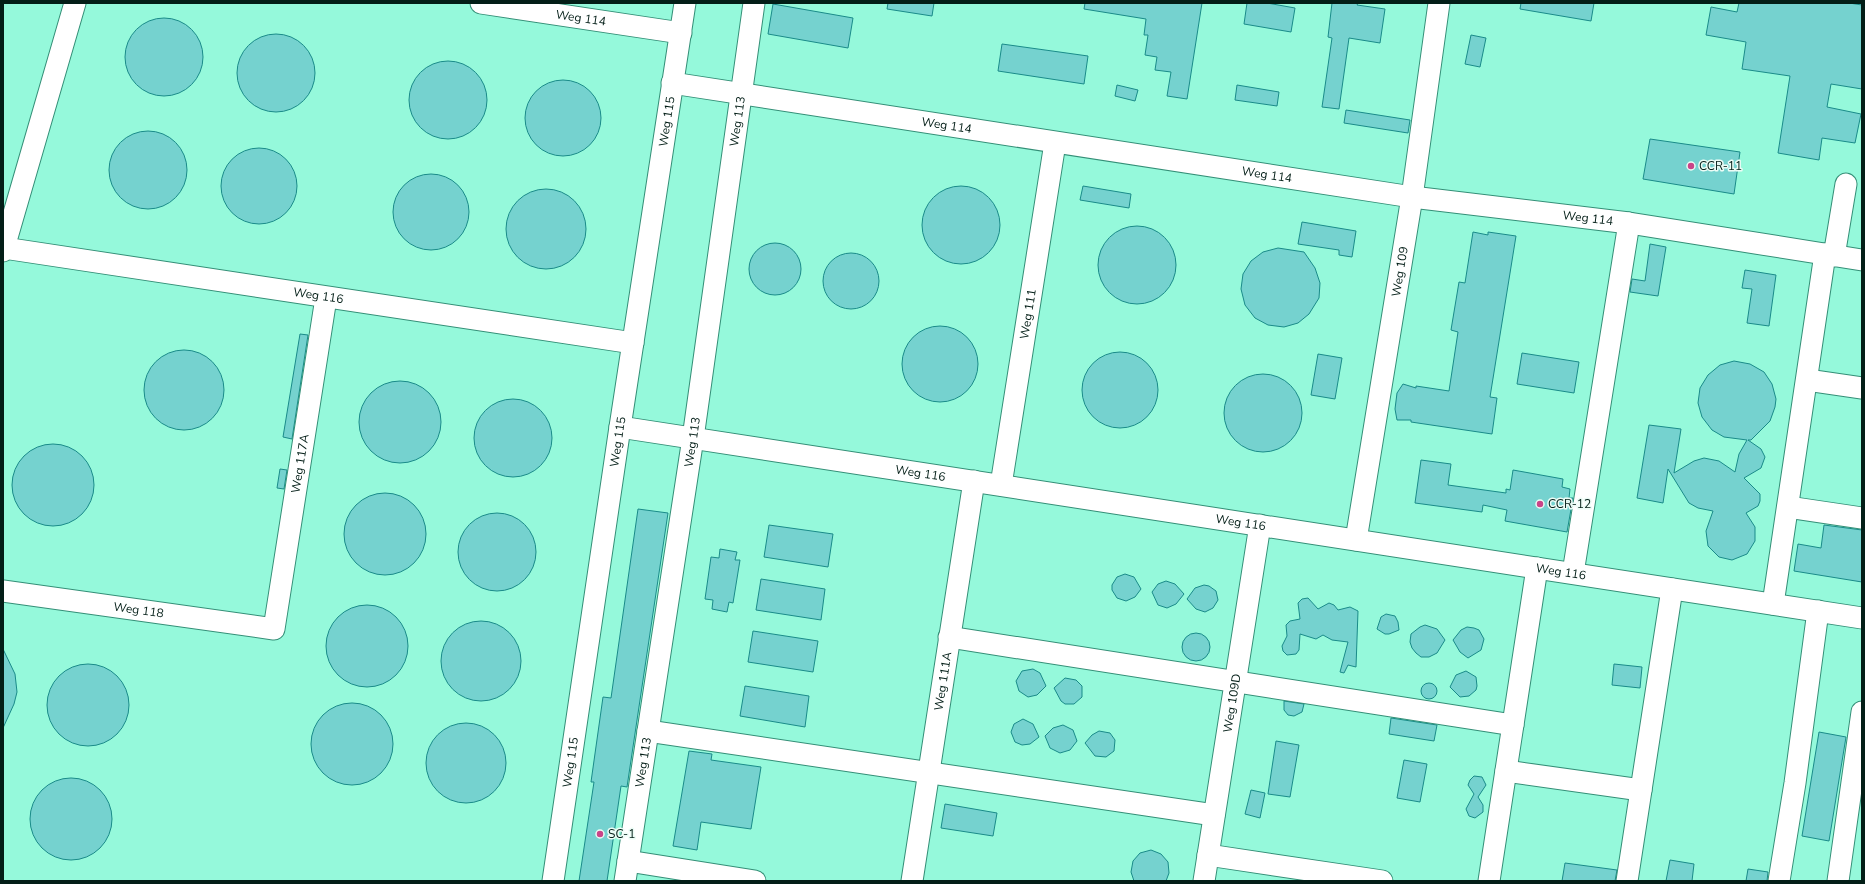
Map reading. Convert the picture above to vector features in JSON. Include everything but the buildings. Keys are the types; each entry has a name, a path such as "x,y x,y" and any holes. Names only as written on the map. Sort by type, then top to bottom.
{"lane":[{"path":"3,249 75,3"},
{"name":"Weg 114","path":"481,3 681,33"},
{"name":"Weg 115","path":"553,881 620,427 685,3"},
{"name":"Weg 113","path":"626,871 692,438 754,3"},
{"name":"Weg 109","path":"1356,540 1412,197 1439,3"},
{"name":"Weg 114","path":"672,84 742,93 1055,143 1412,197 1628,223 1862,260"},
{"name":"Weg 111","path":"1001,485 1055,143"},
{"path":"1773,604 1807,380 1830,255 1846,184"},
{"path":"1573,573 1628,223"},
{"name":"Weg 116","path":"3,249 633,343"},
{"name":"Weg 117A","path":"274,629 326,298"},
{"path":"1807,380 1862,388"},
{"name":"Weg 116","path":"620,427 1862,618"},
{"name":"Weg 111A","path":"912,881 974,481"},
{"path":"1788,507 1862,518"},
{"name":"Weg 109D","path":"1204,881 1260,525"},
{"path":"1489,881 1538,568"},
{"path":"1627,881 1672,589"},
{"name":"Weg 118","path":"3,591 274,629"},
{"path":"1779,881 1795,783 1818,611"},
{"path":"950,638 1513,725"},
{"path":"1844,880 1862,712"},
{"path":"648,731 1214,814"},
{"path":"1506,771 1641,790"},
{"path":"1208,854 1382,881"},
{"path":"626,871 755,881"}],"shaded area":[{"path":"3,3 1862,3 1862,881 3,881"}],"place":[{"name":"CCR-11","path":"1691,166"},
{"name":"CCR-12","path":"1540,504"},
{"name":"SC-1","path":"600,834"}]}
